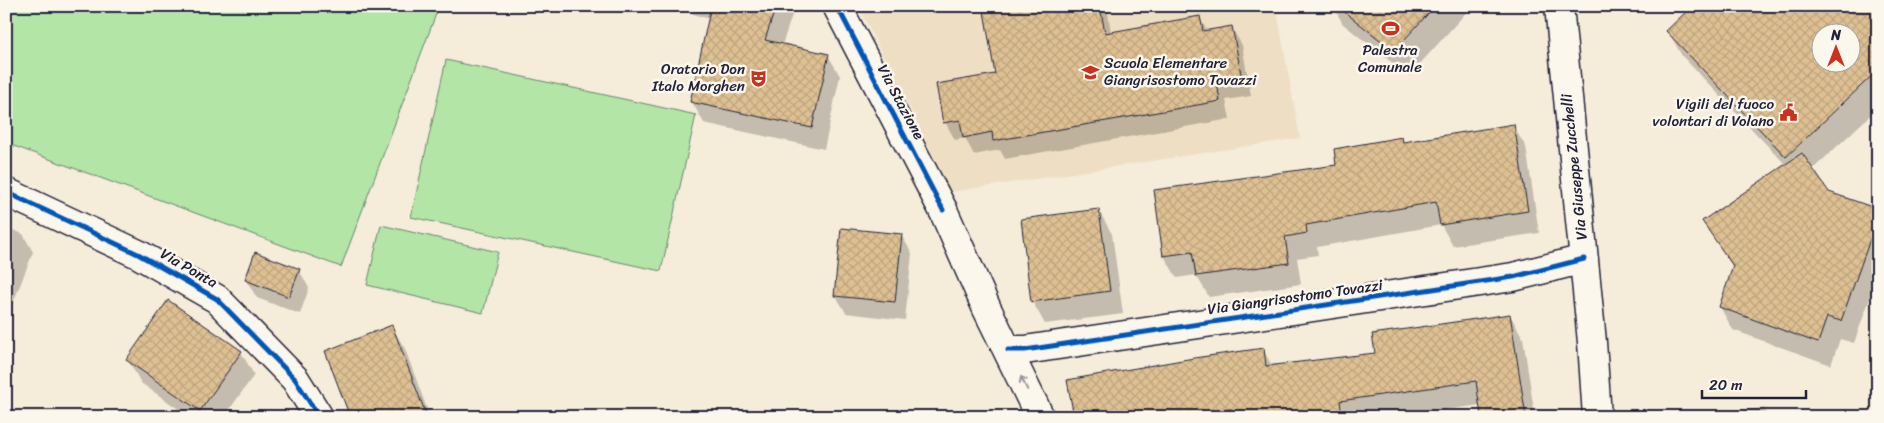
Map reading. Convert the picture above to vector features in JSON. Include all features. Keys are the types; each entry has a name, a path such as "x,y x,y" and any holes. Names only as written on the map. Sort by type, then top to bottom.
{"street":[{"name":"Via Stazione","path":"837,6 943,210 987,308 1040,417"},
{"name":"Via Giuseppe Zucchelli","path":"1559,6 1592,342 1597,417"},
{"name":"Via Ponta","path":"6,192 138,254 218,299 295,379 320,417"},
{"name":"Via Giangrisostomo Tovazzi","path":"1008,350 1025,350 1513,277 1584,259"}],"shaded area":[{"name":"Scuola Elementare Giangrisostomo Tovazzi","path":"858,6 1276,6 1300,138 951,192"}],"green space":[{"path":"6,6 439,6 341,267 6,143"},
{"path":"446,60 696,115 661,271 411,217"},
{"path":"381,225 498,252 483,313 367,285"}],"building":[{"name":"Oratorio Don Italo Morghen","path":"711,6 776,6 765,40 829,54 812,128 690,102"},
{"name":"Scuola Elementare Giangrisostomo Tovazzi","path":"983,6 1100,6 1105,33 1200,16 1203,31 1232,26 1242,79 1217,83 1220,101 993,141 992,132 963,138 960,120 943,123 936,84 995,74"},
{"name":"Palestra Comunale","path":"1337,6 1435,6 1394,51"},
{"name":"Vigili del fuoco volontari di Volano","path":"1692,6 1878,6 1878,70 1786,157 1666,31"},
{"path":"1514,124 1528,211 1440,225 1436,202 1306,225 1307,233 1285,237 1289,263 1196,276 1192,252 1163,256 1154,190 1336,165 1334,149 1402,137 1403,142"},
{"path":"1802,153 1829,192 1878,209 1878,217 1841,321 1827,317 1818,343 1719,307 1733,266 1702,221"},
{"path":"1099,209 1110,291 1031,302 1021,219"},
{"path":"841,228 902,234 895,302 834,296"},
{"path":"255,252 300,269 289,297 245,280"},
{"path":"168,300 242,351 200,411 126,360"},
{"path":"1510,314 1526,417 1481,417 1476,381 1340,401 1342,417 1232,417 1231,409 1167,417 1074,417 1067,380 1264,348 1266,366 1375,353 1372,334"},
{"path":"392,325 427,417 350,417 325,351"}],"cycle path":[{"path":"837,6 943,210"},
{"path":"6,192 138,254 217,299 295,379 319,417"},
{"path":"1008,350 1025,350 1513,277 1584,259"}],"place":[{"name":"Palestra Comunale","path":"1390,29"},
{"name":"Scuola Elementare Giangrisostomo Tovazzi","path":"1090,72"},
{"name":"Oratorio Don Italo Morghen","path":"759,78"},
{"name":"Vigili del fuoco volontari di Volano","path":"1788,113"}]}
